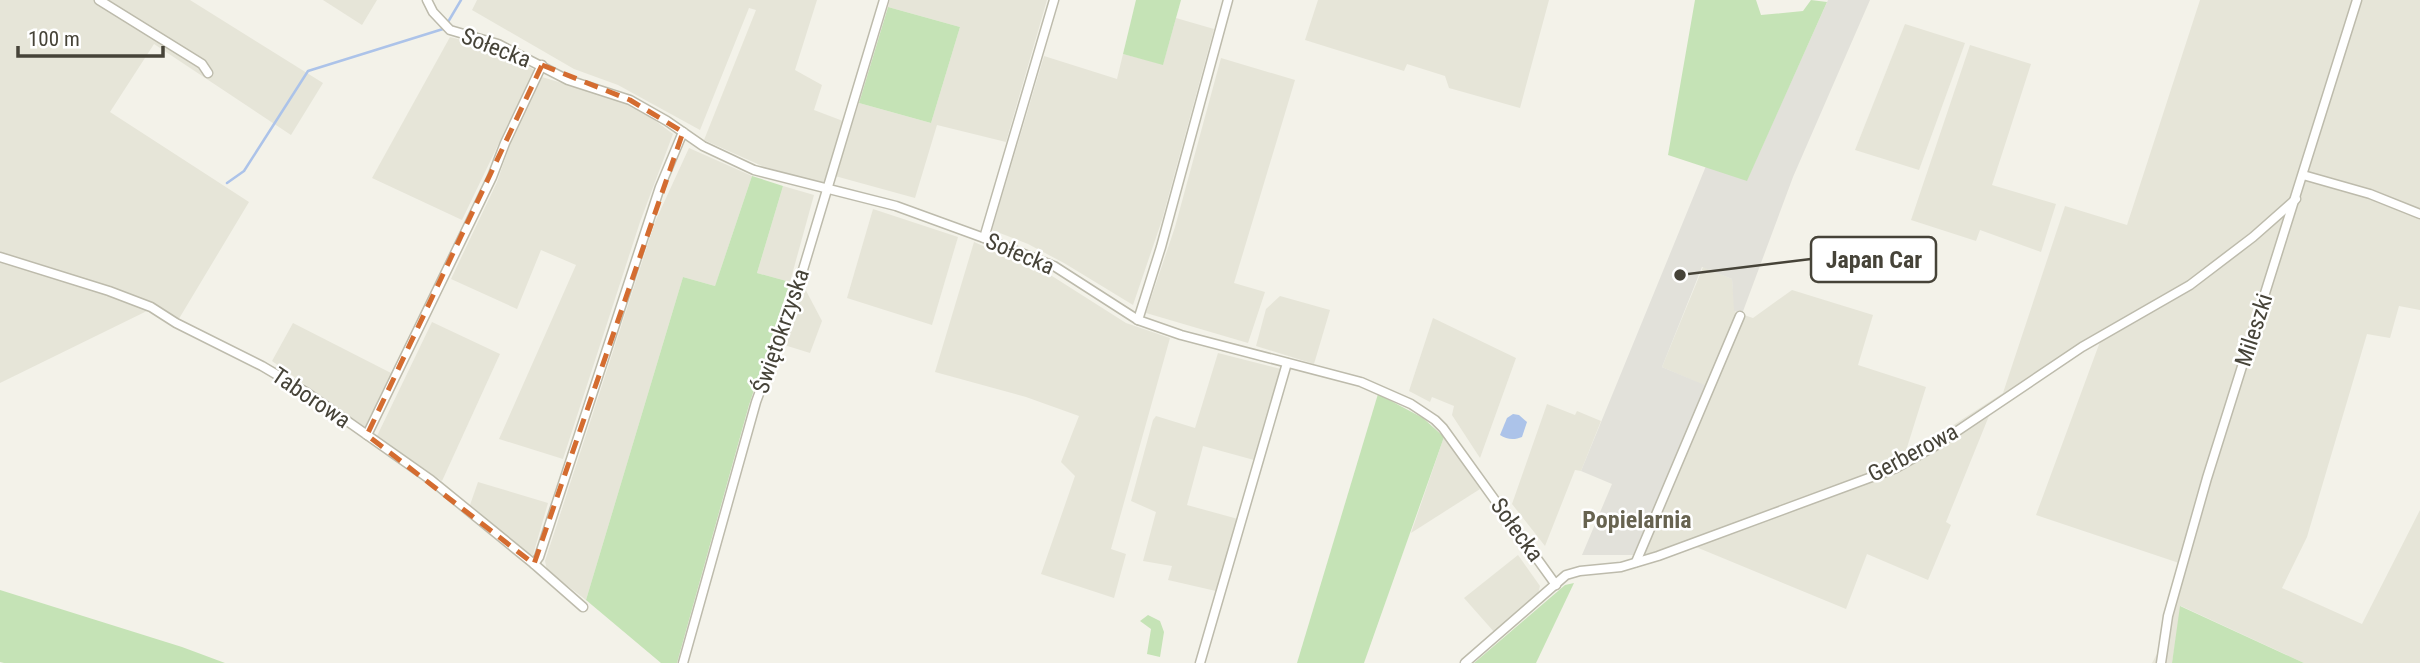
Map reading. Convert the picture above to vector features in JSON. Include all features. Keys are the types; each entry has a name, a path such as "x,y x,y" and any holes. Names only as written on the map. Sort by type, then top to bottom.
{"street":[{"path":"99,0 202,64 208,72"},
{"name":"Sołecka","path":"427,0 433,12 450,30 498,44 576,83 630,100 703,146 754,170 896,206 1054,266 1138,320 1181,335 1361,382 1411,404 1435,420 1556,585"},
{"name":"Świętokrzyska","path":"683,663 756,401 799,283 884,0"},
{"path":"984,239 1054,0"},
{"path":"1138,320 1228,0"},
{"name":"Mileszki","path":"2161,663 2168,616 2183,564 2357,0"},
{"path":"368,436 492,177 542,65"},
{"path":"534,564 539,557 660,187 683,132"},
{"path":"2303,175 2370,194 2420,214"},
{"name":"Gerberowa","path":"1465,663 1566,575 1621,567 1636,562 1884,472 1926,452 2082,347 2190,285 2253,237 2296,199"},
{"name":"Taborowa","path":"0,257 151,307 176,323 274,372 431,480 583,607"},
{"path":"1636,562 1740,316"},
{"path":"1200,663 1287,363"}],"highlighted area":[{"path":"542,65 630,100 683,132 534,564 367,435"}],"shaded area":[{"path":"0,0 190,0 323,83 291,135 154,44 110,112 249,202 177,322 151,309 0,383"},
{"path":"323,0 377,0 362,25"},
{"path":"477,0 817,0 795,70 822,85 814,110 843,121 825,184 762,166 704,140 756,10 749,8 700,130 618,85 574,69 472,10"},
{"path":"890,0 1047,0 1006,142 937,125 915,198 835,176 859,103 931,123 960,27 888,7"},
{"path":"1318,0 1549,0 1520,108 1449,88 1445,76 1407,64 1404,71 1305,40"},
{"path":"1828,0 1870,0 1793,177 1742,314 1734,311 1732,279 1702,267 1662,367 1707,386 1633,555 1582,555 1612,484 1581,471 1706,166 1747,180"},
{"path":"2200,0 2420,0 2420,310 2399,306 2390,338 2367,334 2307,537 2282,588 2362,624 2420,510 2420,663 2304,663 2181,606 2172,663 2152,663 2165,639 2182,564 2036,515 2101,339 1993,406 1946,522 1951,525 1928,580 1867,554 1846,609 1696,547 1636,563 1710,388 1662,367 1703,267 1732,279 1735,312 1753,318 1792,290 1873,315 1858,365 1926,387 1904,457 2003,393 2065,206 2127,225"},
{"path":"1176,18 1214,29 1162,220 1133,305 1064,263 1028,244 992,230 1044,56 1117,79 1123,54 1163,64"},
{"path":"1905,24 1965,43 1919,170 1855,150"},
{"path":"450,37 497,49 534,70 462,220 372,178"},
{"path":"1970,45 2031,64 1992,185 2056,204 2041,252 1980,230 1976,241 1911,220"},
{"path":"1221,58 1295,80 1234,283 1265,292 1248,343 1146,313 1175,227"},
{"path":"542,77 637,107 673,134 640,222 563,459 499,439 576,265 541,250 517,309 451,279 497,182 514,133"},
{"path":"689,148 752,176 715,286 683,277 586,600 547,570 545,561 655,222"},
{"path":"783,186 814,195 790,282 757,273"},
{"path":"873,209 958,237 932,325 847,298"},
{"path":"974,242 1052,276 1126,323 1170,338 1111,549 1126,554 1114,598 1041,574 1075,476 1061,462 1079,416 1026,397 935,372"},
{"path":"802,283 822,321 810,353 781,344"},
{"path":"1280,296 1330,310 1314,364 1256,346 1266,309"},
{"path":"1433,318 1516,358 1480,458 1452,415 1454,406 1432,397 1430,402 1409,391"},
{"path":"432,322 500,354 442,481 377,436"},
{"path":"293,323 391,373 365,427 272,361"},
{"path":"1218,353 1281,369 1254,460 1203,446 1187,505 1238,519 1216,591 1168,580 1172,566 1143,561 1156,512 1131,501 1153,420 1156,416 1195,428"},
{"path":"1547,404 1575,415 1577,411 1601,421 1581,471 1575,470 1545,546 1512,504"},
{"path":"1444,437 1480,489 1411,533"},
{"path":"478,482 548,503 533,555 524,552 470,505"},
{"path":"1518,555 1540,586 1538,594 1495,633 1464,598"}],"green space":[{"path":"1136,0 1181,0 1163,65 1123,54"},
{"path":"1695,0 1756,0 1761,15 1803,11 1811,0 1827,2 1747,181 1668,155"},
{"path":"888,7 960,27 931,123 859,103"},
{"path":"752,176 783,186 757,273 790,282 749,405 677,663 661,663 586,600 683,277 715,286"},
{"path":"1378,394 1423,418 1444,437 1364,663 1297,663"},
{"path":"1574,583 1536,663 1474,663 1565,585"},
{"path":"0,590 182,647 225,663 0,662"},
{"path":"2180,606 2304,663 2172,663"},
{"path":"1148,615 1160,621 1164,632 1160,657 1147,654 1151,629 1140,621"}],"water":[{"path":"1513,414 1519,415 1527,422 1522,437 1508,439 1500,435 1507,418"}],"waterway":[{"path":"448,22 461,0"},
{"path":"227,183 244,171 308,71 443,29"}],"place":[{"name":"Japan Car","path":"1680,275"}],"district":[{"name":"Popielarnia","path":"1637,520"}]}
